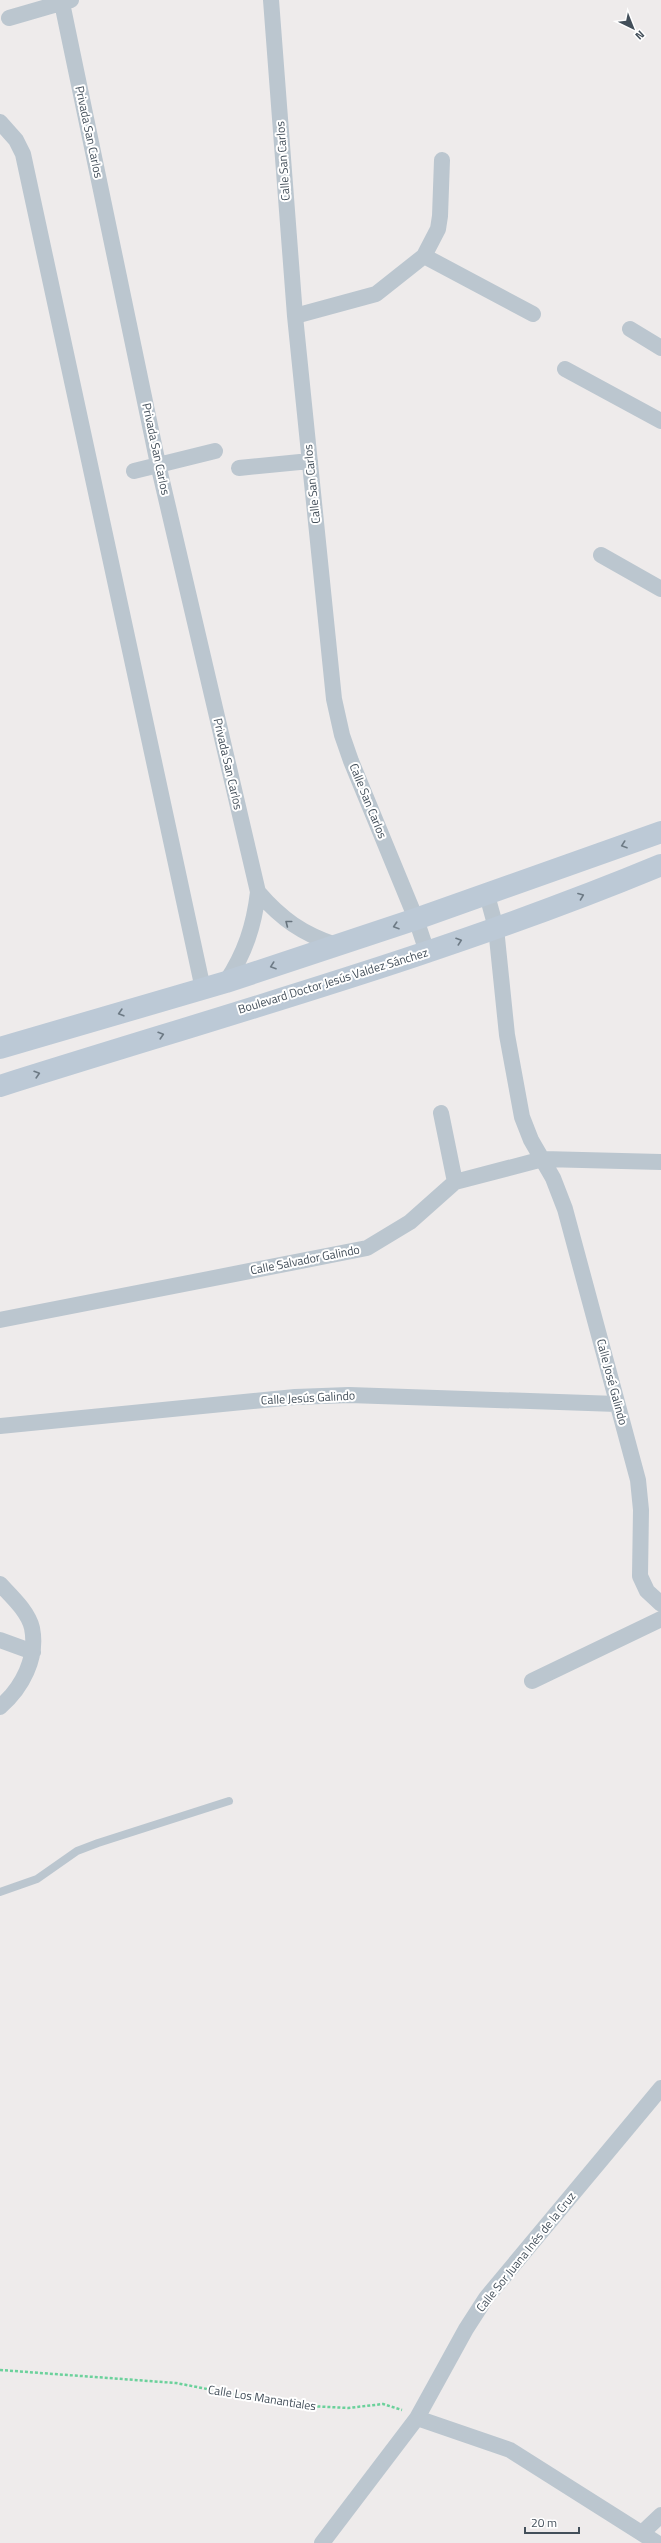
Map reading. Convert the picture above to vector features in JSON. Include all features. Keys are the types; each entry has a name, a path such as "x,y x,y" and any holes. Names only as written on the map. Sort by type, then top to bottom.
{"main road":[{"path":"0,1048 226,982 487,895 661,832"},
{"name":"Boulevard Doctor Jesús Valdez Sánchez","path":"0,1086 427,952 496,928 661,865"}],"street":[{"name":"Calle San Carlos","path":"271,0 295,316 338,721 351,761 416,919 427,952"},
{"path":"9,18 68,2"},
{"name":"Privada San Carlos","path":"68,2 158,464 258,892 255,916 249,940 239,962 226,982"},
{"path":"0,122 16,140 23,154 203,988"},
{"path":"295,316 376,294 424,256 438,229 442,160"},
{"path":"424,256 534,314"},
{"path":"630,330 661,348"},
{"path":"565,369 661,422"},
{"path":"134,471 215,451"},
{"path":"239,468 310,461"},
{"path":"601,556 661,589"},
{"name":"Privada San Carlos","path":"258,892 274,911 292,926 313,937 336,945"},
{"name":"Calle José Galindo","path":"487,895 496,928 507,1035 522,1117 531,1140 543,1159 565,1209 638,1480 641,1510 640,1576 647,1591 661,1604"},
{"path":"441,1113 455,1182"},
{"name":"Calle Salvador Galindo","path":"0,1320 367,1248 410,1222 455,1182 543,1159 661,1162"},
{"name":"Calle Jesús Galindo","path":"0,1426 296,1397 349,1395 618,1404"},
{"path":"0,1584 19,1604 32,1627 33,1652 24,1677 13,1696 0,1707"},
{"path":"532,1681 661,1619"},
{"path":"0,1640 33,1652"},
{"name":"Calle Sor Juana Inés de la Cruz","path":"322,2543 417,2418 466,2329 486,2298 661,2088"},
{"path":"417,2418 510,2450 643,2532 657,2543"},
{"path":"643,2532 661,2515"}],"lane":[{"path":"0,1892 37,1880 77,1851 229,1802"}],"path":[{"name":"Calle Los Manantiales","path":"0,2370 176,2383 291,2405 348,2408 383,2404 400,2408 417,2418"}]}
